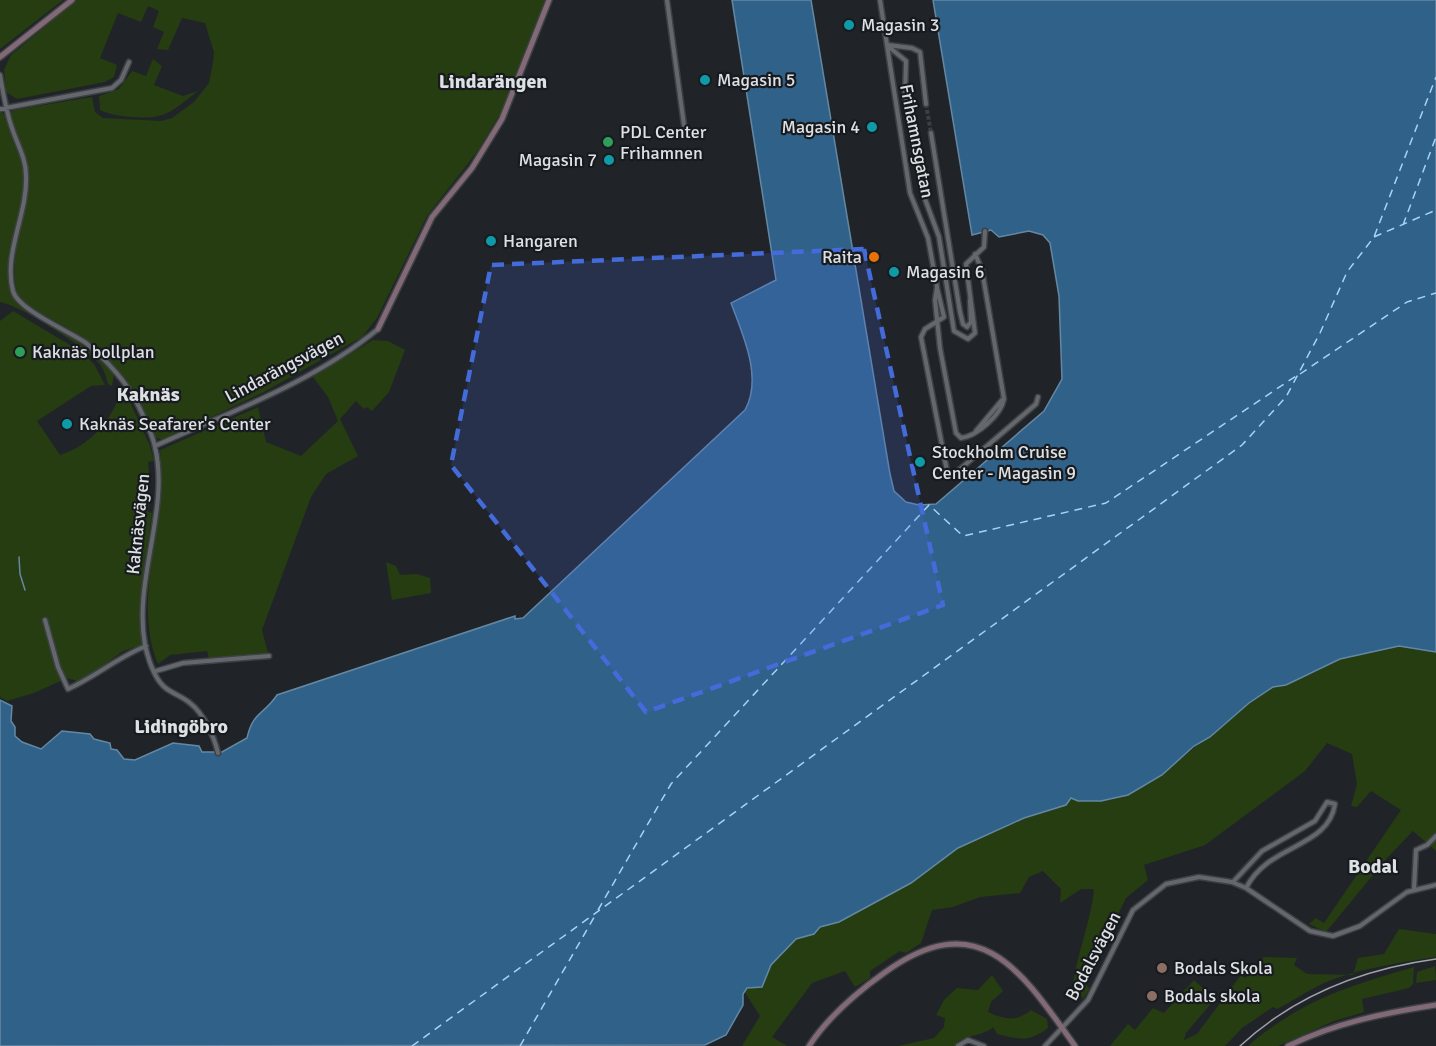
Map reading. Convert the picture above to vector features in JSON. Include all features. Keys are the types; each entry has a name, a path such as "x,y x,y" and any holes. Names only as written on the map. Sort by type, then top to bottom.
{"street":[{"path":"0,57 72,0"},
{"name":"Lindarängsvägen","path":"155,446 309,374 342,355 378,329 432,217 472,168 502,119 549,0"},
{"path":"667,0 684,126"},
{"name":"Frihamnsgatan","path":"880,0 910,193 928,238 936,287 935,300 940,348 956,434 962,438 971,435 1002,407 1003,395 982,270 975,254"},
{"path":"926,104 920,52 906,46 888,45 891,51 906,61 905,96 925,199 939,237 954,331 968,339 972,338 976,328 966,264 984,247 985,231"},
{"path":"0,109 112,87 121,80 129,62"},
{"name":"Kaknäsvägen","path":"0,75 6,108 23,154 27,177 20,224 12,253 12,285 16,297 85,343 107,363 136,401 155,446 157,494 143,601 146,646 164,687 189,702 198,711 215,739 218,753"},
{"path":"931,133 960,312 963,324 967,327 971,322 970,296"},
{"path":"936,287 944,317 926,329 921,337 947,471 955,473 964,466 1036,404 1038,397"},
{"path":"45,620 58,667 68,689 86,682 124,656 146,646"},
{"path":"156,671 183,663 268,656"},
{"path":"1232,882 1262,851 1306,828 1319,816 1327,802 1335,804 1323,829 1310,839 1266,862 1252,876 1246,888"},
{"path":"1414,889 1416,850 1436,836"},
{"name":"Bodalsvägen","path":"1045,1046 1063,1029 1092,994 1124,925 1139,903 1160,887 1179,879 1211,878 1232,882 1246,888 1310,931 1333,936 1360,926 1397,898 1414,889 1436,885"},
{"path":"809,1046 841,1008 877,978 914,953 950,942 973,944 994,953 1026,983 1075,1046"},
{"path":"1288,1046 1360,1019 1436,1005"},
{"path":"958,1046 968,1040 984,1046"}],"highlighted area":[{"path":"864,249 943,605 646,712 451,465 491,265"}],"green space":[{"path":"0,0 63,0 0,49"},
{"path":"77,0 545,0 506,104 477,152 427,216 377,318 362,337 264,392 163,440 154,437 138,405 120,377 99,352 70,330 19,299 14,267 28,191 28,175 24,151 9,113 14,110 92,97 95,112 103,118 161,121 172,118 194,102 209,83 214,52 205,23 182,18 168,50 157,49 164,32 153,27 159,11 148,6 141,22 118,13 100,58 117,65 114,77 105,82 17,99 6,92 4,70 11,55"},
{"path":"153,59 162,66 154,85 183,96 198,91 172,111 156,117 121,116 100,110 99,96 119,89 132,71 146,76"},
{"path":"0,111 5,115 13,136 23,172 21,203 10,273 15,301 26,312 69,336 93,354 114,374 112,386 108,384 104,370 99,363 80,347 37,319 0,302"},
{"path":"13,311 80,351 94,364 105,385 91,386 37,421 60,455 77,448 97,432 115,407 124,389 150,446 154,461 148,462 150,487 148,512 152,513 140,602 142,645 123,651 81,682 67,678 34,693 7,701 0,697 0,321"},
{"path":"373,340 388,341 405,350 389,392 372,411 367,407 364,409 356,401 340,419 358,456 326,474 311,497 262,630 268,653 209,659 207,651 170,655 158,664 151,641 148,615 160,476 160,450 258,407 266,442 301,456 338,421 328,397 313,377"},
{"path":"386,562 396,566 400,575 417,574 430,578 431,593 392,600"},
{"path":"1399,646 1436,652 1436,851 1413,831 1387,858 1326,932 1309,924 1316,918 1324,923 1401,810 1371,791 1357,807 1351,806 1357,784 1352,754 1327,743 1305,771 1205,845 1144,865 1148,880 1126,898 1084,984 1090,988 1083,999 1073,983 1094,889 1081,889 1060,903 1061,889 1043,871 1029,877 1020,893 980,897 953,907 932,910 921,943 906,953 900,951 870,971 870,978 855,987 845,971 812,983 772,1037 787,1046 742,1046 760,1016 744,991 751,986 762,986 771,965 796,939 814,934 820,927 839,922 911,883 958,848 1024,818 1066,805 1071,798 1110,800 1128,795 1162,775 1238,710 1273,687 1311,674 1347,656"},
{"path":"1399,929 1436,934 1436,957 1354,973 1358,958 1384,954"},
{"path":"1264,957 1297,958 1294,965 1307,974 1347,975 1318,986 1277,1009 1273,1007 1242,1028 1225,1046 1110,1046 1128,1024 1135,1030 1153,1008 1164,1013 1194,980 1215,999 1186,1033 1184,1040 1197,1034 1241,975 1245,978"},
{"path":"1435,966 1436,980 1416,983 1417,972"},
{"path":"1414,967 1413,984 1409,988 1362,999 1364,1012 1334,1021 1278,1046 1248,1046 1287,1017 1326,996"},
{"path":"992,975 1003,991 991,1002 988,1012 1015,1018 1031,1010 1047,1019 1048,1028 1029,1038 997,1034 993,1027 983,1033 963,1039 955,1046 898,1046 934,1038 944,1027 945,1018 936,1015 944,1000 957,988 978,990"}],"water":[{"path":"732,0 811,0 890,474 894,491 906,502 919,505 936,504 1044,411 1062,379 1059,296 1050,243 1043,235 1029,231 999,237 991,230 972,235 933,0 1436,0 1436,652 1399,646 1340,659 1286,685 1273,687 1249,703 1210,737 1194,746 1162,775 1128,795 1101,801 1078,801 1071,798 1066,805 1024,818 958,848 911,883 839,922 820,927 814,934 796,939 771,965 762,987 747,988 743,994 743,1005 726,1035 705,1045 0,1046 0,700 12,706 11,721 15,727 15,736 22,742 41,749 62,731 90,734 94,739 110,743 111,749 117,750 124,759 135,760 173,743 199,746 202,752 222,752 247,738 252,723 277,695 515,616 515,619 523,618 745,410 750,398 752,371 745,342 731,303 776,280"}],"waterway":[{"path":"19,557 20,574 25,590"}],"ferry route":[{"path":"412,1046 1242,445 1286,397 1320,333 1347,272 1374,237 1436,77"},
{"path":"1403,225 1436,137"},
{"path":"1374,237 1436,210"},
{"path":"1300,374 1407,302 1436,293"},
{"path":"598,910 671,784 929,505 963,536 1106,503 1296,376"},
{"path":"520,1046 596,914"}],"tunnel":[{"path":"926,104 931,133"}],"tram line":[{"path":"1240,1046 1284,1012 1331,987 1382,970 1436,959"}],"place":[{"name":"Magasin 3","path":"849,25"},
{"name":"Magasin 5","path":"705,80"},
{"name":"Magasin 4","path":"872,127"},
{"name":"PDL Center Frihamnen","path":"608,142"},
{"name":"Magasin 7","path":"609,160"},
{"name":"Hangaren","path":"491,241"},
{"name":"Raita","path":"874,257"},
{"name":"Magasin 6","path":"894,272"},
{"name":"Kaknäs bollplan","path":"20,352"},
{"name":"Kaknäs Seafarer's Center","path":"67,424"},
{"name":"Stockholm Cruise Center - Magasin 9","path":"920,462"},
{"name":"Bodals Skola","path":"1162,968"},
{"name":"Bodals skola","path":"1152,996"}],"district":[{"name":"Lindarängen","path":"493,81"},
{"name":"Kaknäs","path":"148,394"},
{"name":"Lidingöbro","path":"181,726"},
{"name":"Bodal","path":"1373,866"}]}
